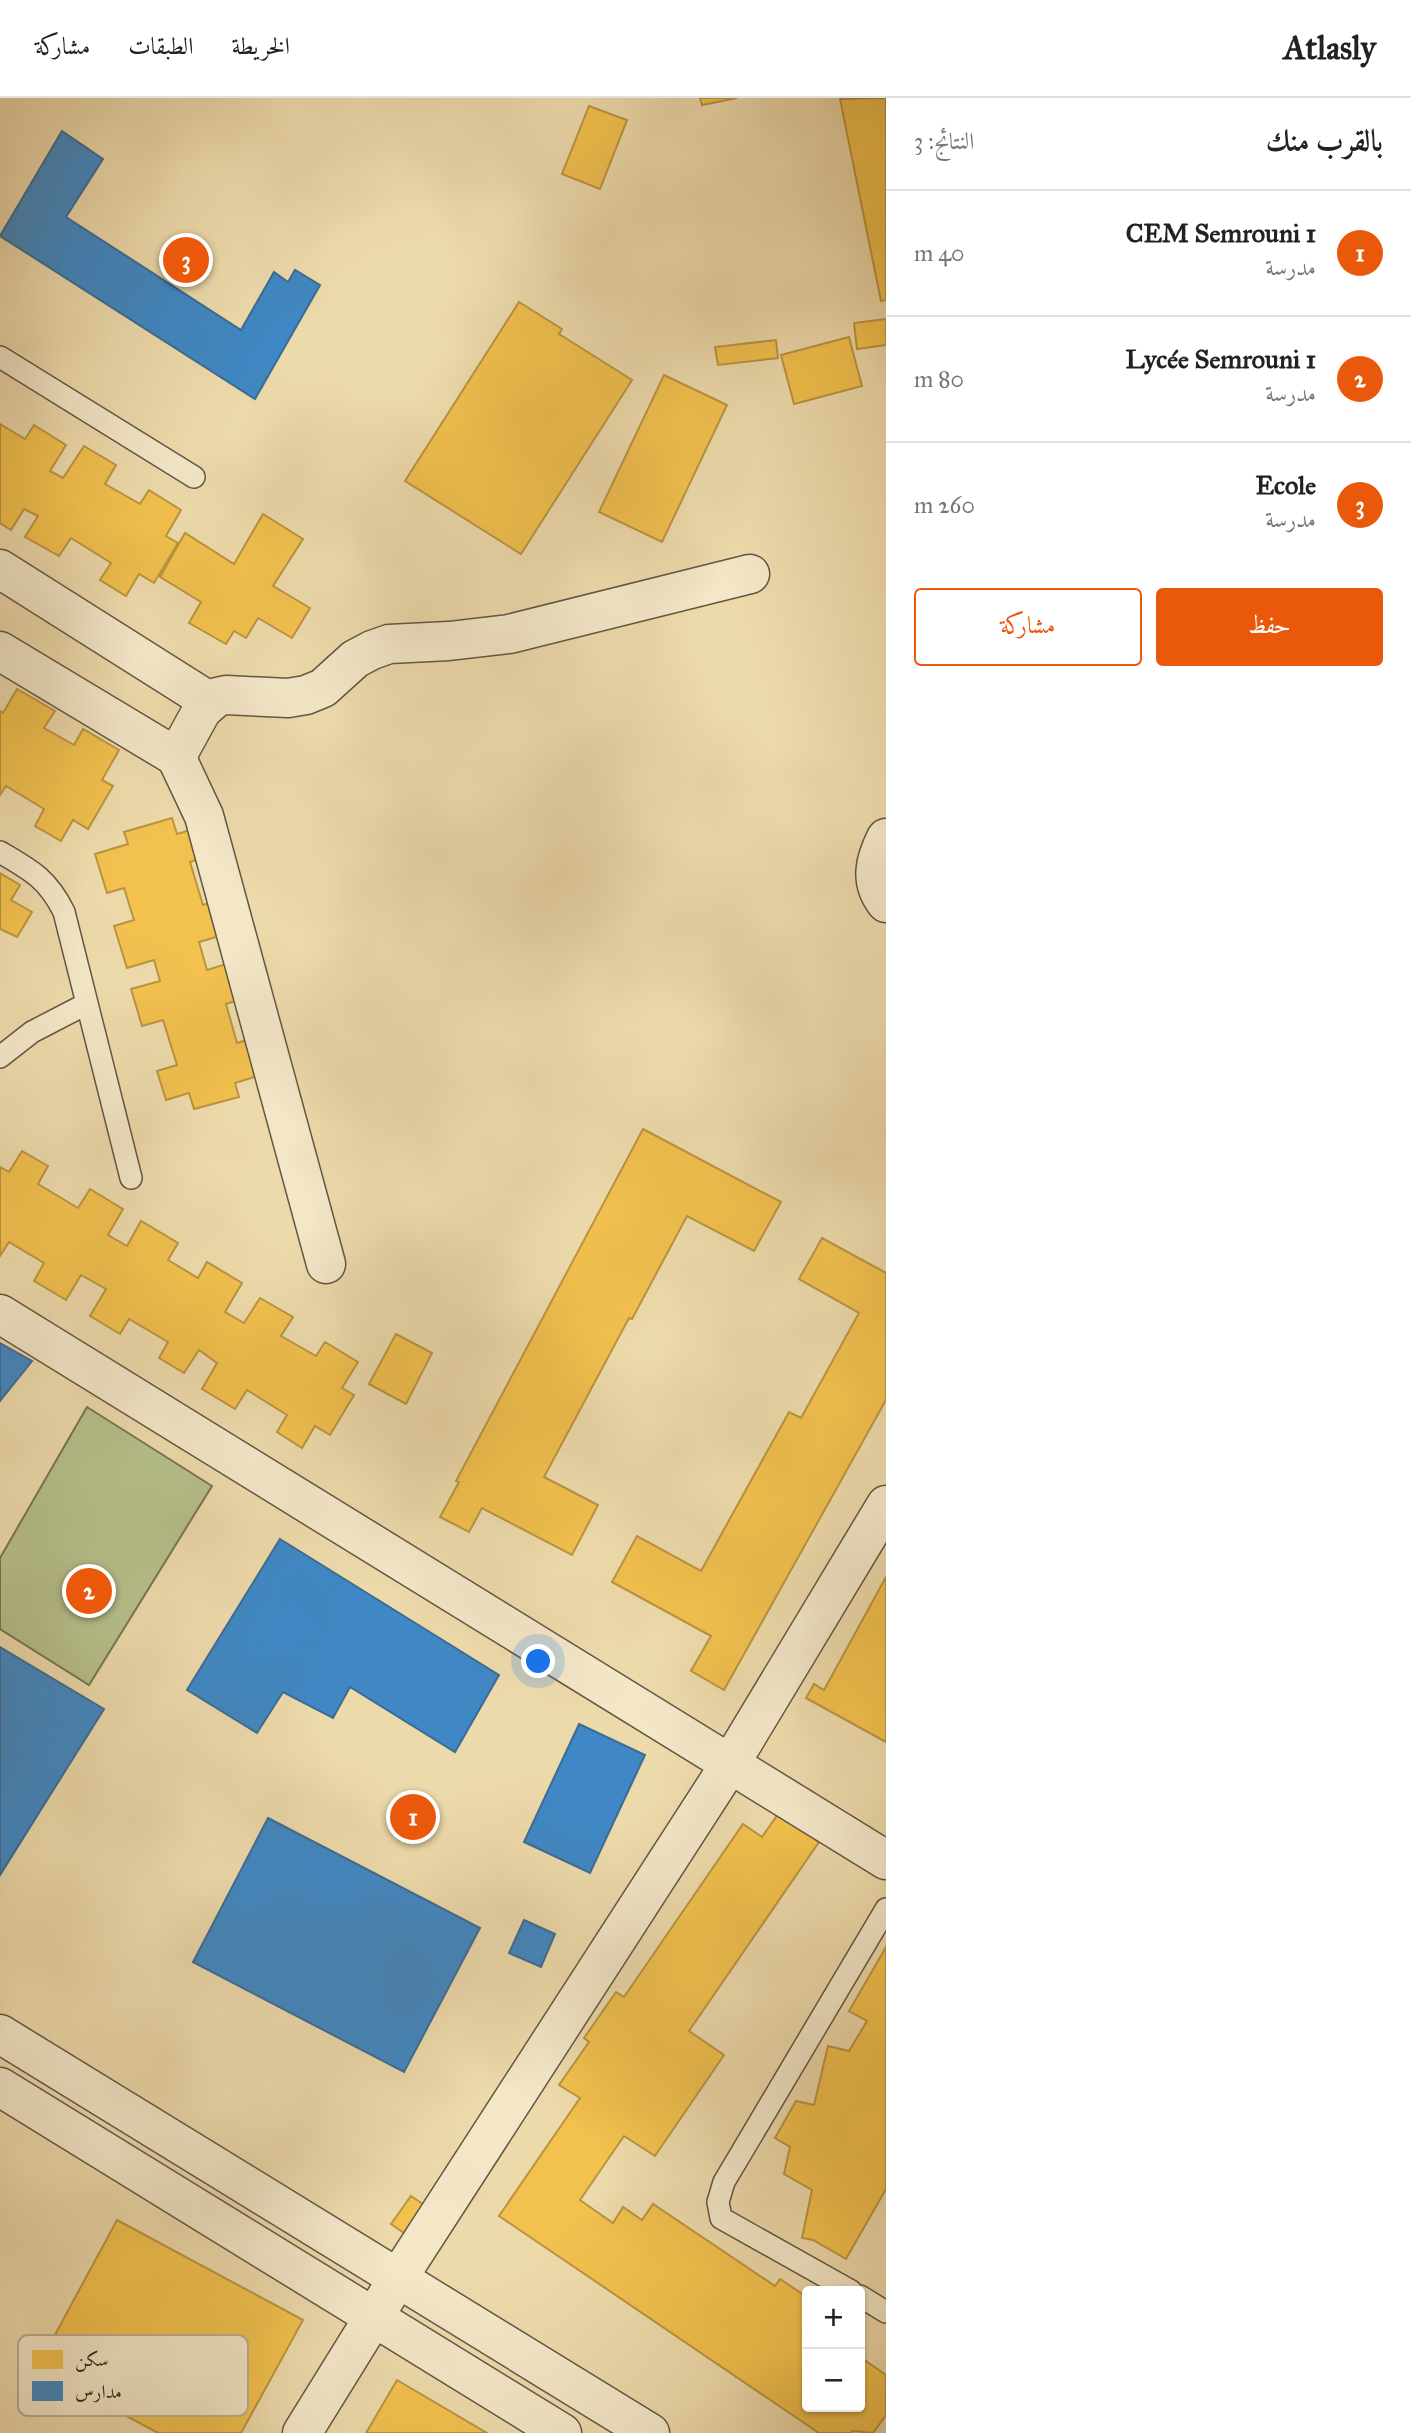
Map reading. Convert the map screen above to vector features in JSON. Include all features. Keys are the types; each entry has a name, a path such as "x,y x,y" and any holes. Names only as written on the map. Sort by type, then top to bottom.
{"street":[{"path":"0,569 209,701"},
{"path":"326,1264 204,816 178,758 180,747 202,710 209,701 226,695 288,698 306,695 323,688 355,659 389,645 509,634 750,573"},
{"path":"0,651 178,758"},
{"path":"886,838 875,863 875,877 880,895 886,903"},
{"path":"0,1314 886,1860"},
{"path":"302,2433 373,2317 730,1764 886,1505"},
{"path":"0,2034 650,2433"},
{"path":"0,2087 562,2433"}],"lane":[{"path":"0,357 194,477"},
{"path":"0,852 43,880 55,894 64,912 131,1178"},
{"path":"0,1057 32,1032 86,1003"},
{"path":"842,2286 722,2218 718,2202 724,2182 886,1909"},
{"path":"865,2298 884,2306"}],"green space":[{"path":"87,1407 212,1486 89,1685 0,1629 0,1558"}],"building: سكن":[{"path":"700,98 737,98 702,105"},
{"path":"886,98 886,300 881,301 840,99"},
{"path":"589,106 627,120 600,189 562,174"},
{"path":"519,302 562,329 559,334 632,380 521,554 405,481"},
{"path":"886,319 886,345 857,349 854,323"},
{"path":"849,337 862,386 794,404 781,355"},
{"path":"776,340 778,358 718,365 715,347"},
{"path":"664,375 727,405 662,542 599,512"},
{"path":"0,424 25,439 34,425 66,445 50,471 63,478 84,446 116,465 105,484 140,504 149,490 181,510 166,536 178,543 154,583 139,574 126,596 100,580 111,563 71,538 59,556 25,537 38,516 24,509 11,530 0,523"},
{"path":"263,514 303,539 273,586 310,608 292,638 258,618 246,638 234,631 226,644 189,623 201,602 160,577 185,533 234,564"},
{"path":"17,689 55,711 44,728 74,745 83,729 119,750 102,780 113,786 88,829 73,820 61,841 35,826 44,809 6,786 0,795 0,711 3,713"},
{"path":"172,818 177,834 200,827 208,856 190,862 203,905 219,900 230,933 199,942 207,970 236,961 247,997 226,1004 237,1043 253,1038 264,1074 235,1083 239,1097 194,1109 189,1093 166,1100 157,1071 177,1065 163,1020 142,1026 131,989 160,981 154,960 127,968 114,926 134,920 124,888 107,893 95,854 128,844 124,832"},
{"path":"0,873 20,885 11,900 32,912 17,937 0,929"},
{"path":"643,1129 781,1202 754,1251 687,1216 544,1477 598,1505 572,1555 482,1508 469,1532 440,1517 459,1482 456,1481"},
{"path":"22,1151 48,1166 38,1184 78,1208 90,1189 123,1209 108,1235 127,1246 141,1221 178,1243 168,1260 198,1278 207,1262 242,1283 225,1312 244,1323 260,1298 293,1317 281,1336 316,1356 325,1342 358,1362 342,1388 354,1395 330,1435 315,1426 302,1448 277,1432 287,1415 247,1390 235,1409 202,1389 217,1363 199,1350 184,1373 159,1358 168,1342 129,1319 120,1334 90,1316 106,1289 81,1275 66,1300 34,1281 44,1263 9,1242 0,1256 0,1167 9,1172"},
{"path":"822,1238 886,1273 886,1400 724,1690 691,1671 711,1636 612,1582 637,1536 701,1571 789,1412 801,1418 859,1313 799,1279"},
{"path":"396,1334 432,1353 406,1404 369,1384"},
{"path":"886,1577 886,1742 806,1698 814,1684 824,1690"},
{"path":"778,1814 819,1842 689,2031 724,2055 655,2156 624,2136 580,2200 613,2223 623,2207 642,2220 653,2204 775,2286 780,2279 802,2294 802,2412 865,2412 865,2360 886,2375 886,2415 873,2433 819,2433 499,2216 580,2098 559,2085 589,2042 584,2038 616,1992 624,1997 743,1824 762,1837"},
{"path":"886,1947 886,2189 846,2259 813,2240 802,2238 812,2190 784,2174 790,2147 775,2138 796,2101 814,2105 828,2046 849,2051 867,2021 849,2011"},
{"path":"411,2196 433,2211 413,2239 391,2224"},
{"path":"117,2220 303,2320 241,2433 158,2433 126,2416 248,2416 248,2335 55,2335"},
{"path":"397,2380 487,2433 366,2433"}],"building: مدارس":[{"path":"62,131 103,159 66,217 241,330 274,272 288,282 295,270 320,285 255,399 0,236"},
{"path":"0,1343 32,1361 0,1401"},
{"path":"280,1539 499,1675 455,1752 350,1687 333,1718 283,1692 257,1733 187,1690"},
{"path":"0,1647 104,1709 0,1875"},
{"path":"579,1724 645,1755 590,1873 524,1842"},
{"path":"268,1818 480,1928 404,2072 193,1962"},
{"path":"524,1920 555,1934 541,1967 509,1953"}],"place":[{"name":"Ecole","path":"186,260"},
{"name":"Lycée Semrouni 1","path":"89,1591"},
{"name":"CEM Semrouni 1","path":"413,1817"}]}
